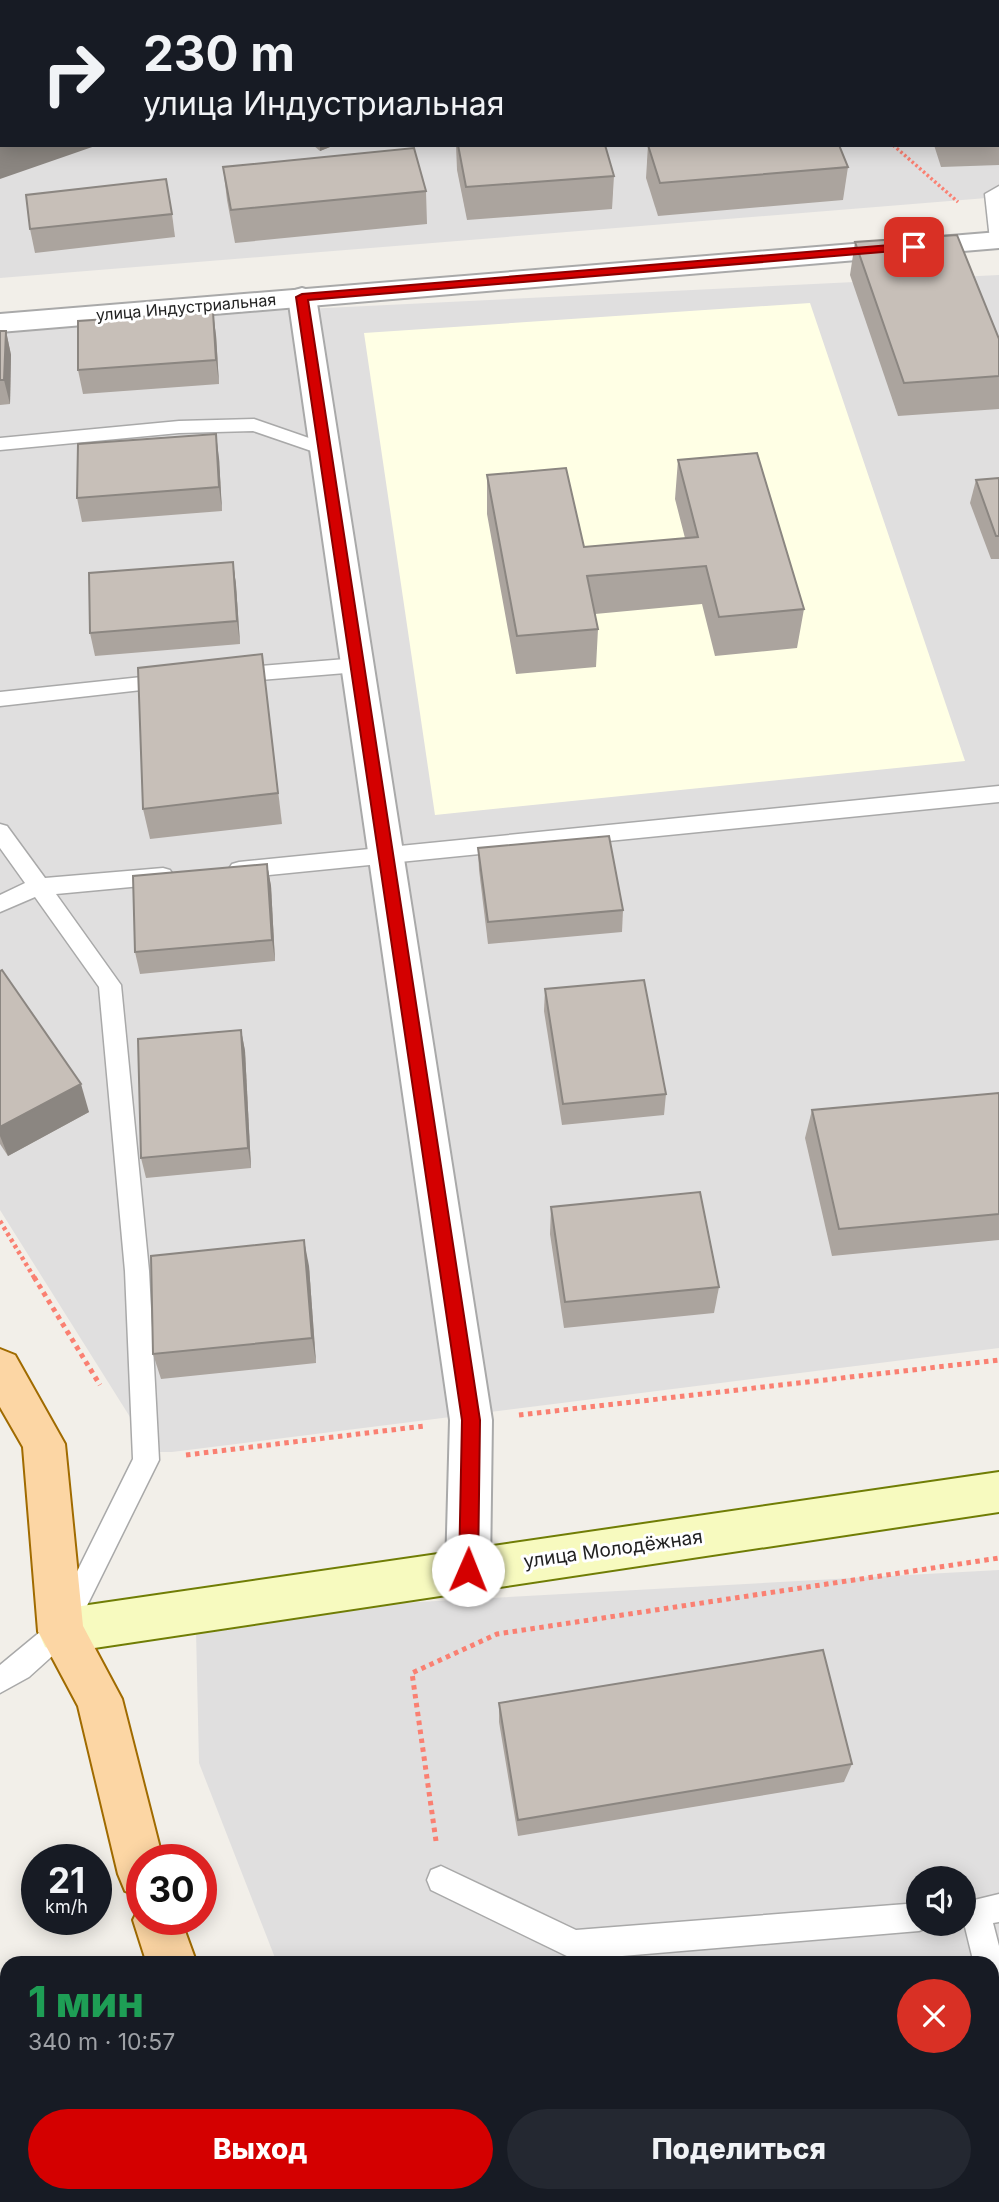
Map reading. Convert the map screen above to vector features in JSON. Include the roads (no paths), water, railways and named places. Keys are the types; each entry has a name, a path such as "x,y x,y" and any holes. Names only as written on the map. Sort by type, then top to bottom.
{"main road":[{"path":"0,1368 44,1444 61,1631 99,1699 135,1844"},
{"name":"улица Молодёжная","path":"61,1631 999,1492"},
{"path":"162,1935 169,1956"}],"street":[{"name":"улица Индустриальная","path":"0,323 999,241"},
{"path":"302,297 471,1420 468,1570"}],"lane":[{"path":"999,191 993,194 999,241"},
{"path":"0,444 179,427 254,425 326,450"},
{"path":"219,677 358,665"},
{"path":"0,699 192,679"},
{"path":"212,872 387,857 999,794"},
{"path":"0,832 110,985 137,1271 146,1460 61,1631 19,1668 0,1679"},
{"path":"0,904 38,887 185,874"},
{"path":"441,1880 575,1945 906,1918"},
{"path":"980,1911 988,1956"}]}
